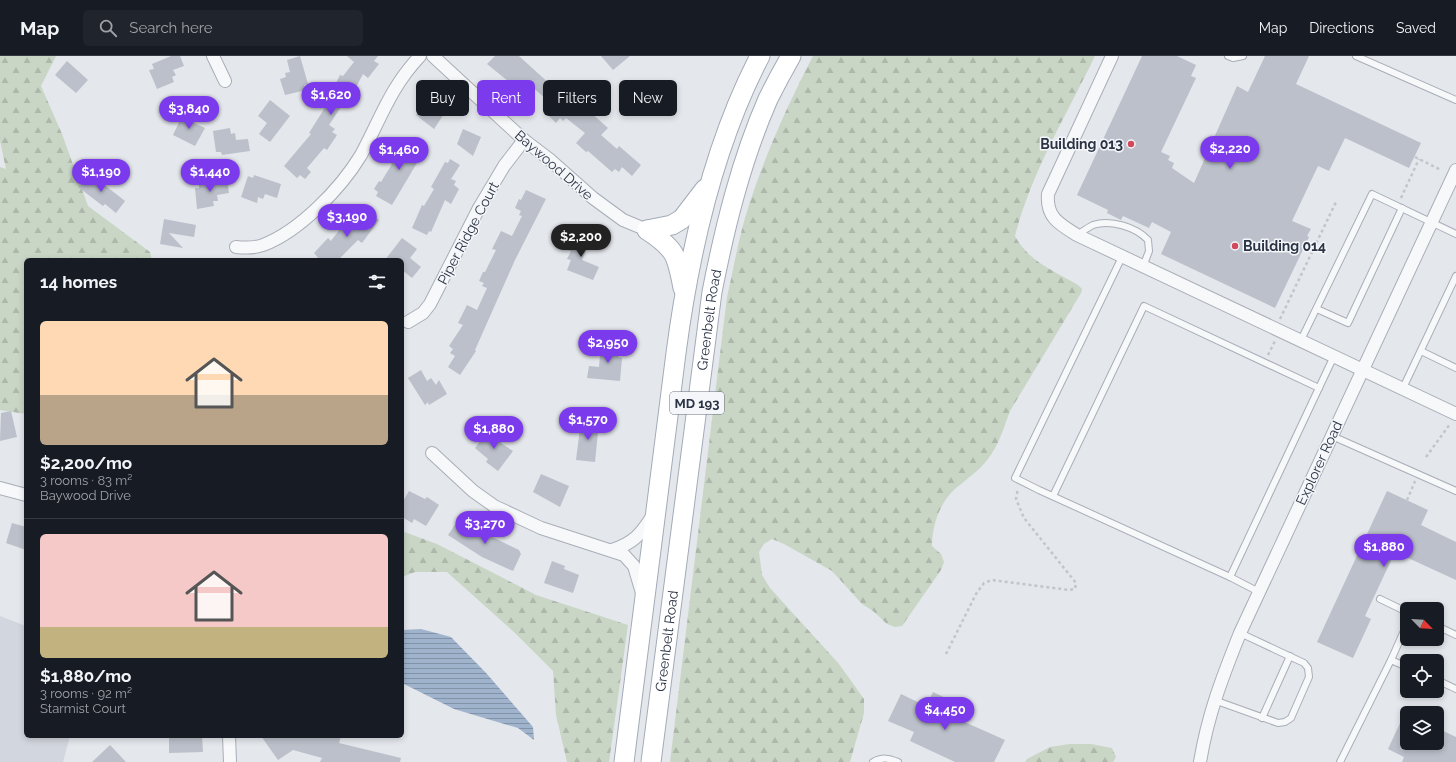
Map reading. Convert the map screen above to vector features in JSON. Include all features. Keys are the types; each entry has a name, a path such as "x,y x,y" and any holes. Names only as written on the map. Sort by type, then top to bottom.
{"main road":[{"name":"Greenbelt Road","path":"624,762 684,296 704,203 746,86 760,56"},
{"name":"Greenbelt Road","path":"651,762 712,292 721,246 739,181 768,99 791,56"},
{"path":"647,230 672,225 682,219 712,180"},
{"path":"647,230 664,241 674,252 684,296"},
{"path":"659,482 687,485"}],"street":[{"path":"213,56 225,81"},
{"path":"236,247 256,247 279,237 300,222 324,201 356,162 397,84 405,72 420,56"},
{"name":"Baywood Drive","path":"433,56 524,140 608,210 623,220 647,230"},
{"path":"1112,56 1048,194 1047,206 1053,216 1063,226 1077,235 1402,388 1454,417"},
{"name":"Piper Ridge Court","path":"408,322 423,313 430,304 479,208 504,166 524,140"},
{"name":"Explorer Road","path":"1200,762 1205,733 1214,700 1240,633 1456,170"},
{"path":"432,453 473,491 494,506 541,528 624,555 634,566 640,582 644,606"},
{"path":"0,488 24,494"},
{"path":"612,550 626,546 640,535 656,510"},
{"path":"229,738 230,762"}],"lane":[{"path":"1228,56 1233,58 1243,56"},
{"path":"1356,56 1456,100"},
{"path":"1301,340 1372,194 1456,234"},
{"path":"1317,309 1348,323 1402,208"},
{"path":"1077,235 1093,226 1108,223 1138,232 1148,240 1149,251 1143,267"},
{"path":"1122,257 1016,478 1230,577 1259,592"},
{"path":"1402,388 1456,276"},
{"path":"1053,496 1144,306 1319,388"},
{"path":"1421,351 1456,368"},
{"path":"1230,577 1334,356"},
{"path":"1332,436 1456,491"},
{"path":"1380,599 1400,609"},
{"path":"1444,629 1456,635"},
{"path":"1214,700 1278,723 1286,722 1291,718 1309,677 1308,668 1304,663 1240,633"},
{"path":"1341,762 1400,640"},
{"path":"1262,718 1290,656"},
{"path":"1391,660 1400,664"},
{"path":"1444,683 1456,689"},
{"path":"873,762 879,759 889,759 898,762"}],"path":[{"path":"1415,157 1441,170"},
{"path":"1401,198 1419,159"},
{"path":"1280,321 1336,202"},
{"path":"1265,362 1277,336"},
{"path":"1426,457 1454,417"},
{"path":"1407,500 1415,481"},
{"path":"946,654 976,594 984,583 992,580 1069,590 1075,589 1076,583 1024,518 1016,498 1018,487"}],"shaded area":[{"path":"0,616 24,625 24,738 69,738 63,762 0,762"}],"green space":[{"path":"0,56 56,56 41,86 62,134 88,206 150,252 152,258 24,258 24,414 0,410 0,167 6,169 0,141"},
{"path":"813,56 1095,56 1050,144 1030,189 1015,236 1020,245 1034,259 1078,285 1082,289 1010,411 1001,436 992,454 981,467 950,494 941,507 935,522 932,546 941,554 944,562 941,570 902,626 895,627 887,624 873,611 862,604 832,571 784,544 772,539 764,544 759,552 762,575 770,588 839,664 864,699 864,713 850,762 670,762 727,297 742,228 749,205 778,129"},
{"path":"404,532 437,544 536,595 628,625 609,762 567,762 556,715 553,671 515,633 447,572 415,572 404,576"},
{"path":"1070,744 1091,744 1112,748 1116,757 1113,762 1025,762 1027,759 1050,747"}],"water":[{"path":"421,629 451,637 487,674 533,727 534,740 518,728 454,709 404,684 404,630"}],"building":[{"path":"171,56 180,56 184,66 173,70 176,75 172,77 174,82 157,89 149,70 154,69 152,64"},
{"path":"300,56 308,84 304,85 306,90 285,95 280,79 286,77 285,73 290,72 287,60"},
{"path":"347,56 378,56 374,61 379,64 368,78 363,74 353,93 358,95 353,105 348,102 346,105 343,104 329,125 335,129 332,132 337,135 327,150 324,148 307,168 311,172 305,179 300,175 297,178 284,166 311,134 309,133 331,98 329,97 340,75 343,76 354,62"},
{"path":"495,56 519,56 545,80 543,80 543,96 535,89 535,80 507,80 487,64"},
{"path":"601,56 630,56 613,70"},
{"path":"1142,56 1177,56 1196,65 1191,76 1196,78 1161,152 1170,156 1168,160 1174,163 1172,168 1194,183 1237,86 1248,92 1265,56 1309,56 1296,84 1421,143 1409,168 1345,138 1329,171 1318,166 1292,221 1311,229 1307,236 1309,237 1275,308 1161,254 1171,232 1152,222 1149,228 1123,216 1121,220 1107,213 1108,210 1077,195"},
{"path":"67,61 88,80 76,93 55,75"},
{"path":"270,100 290,116 270,142 259,134 267,123 258,116"},
{"path":"188,114 197,118 194,123 205,128 195,146 173,135 181,118 185,120"},
{"path":"417,116 443,116 434,129"},
{"path":"549,116 595,116 608,128 601,135 617,149 619,146 641,165 632,176 622,167 619,172 615,169 612,172 588,151 586,152 576,143 585,133 566,118 563,121 560,118 556,123"},
{"path":"230,128 231,134 235,133 236,140 248,139 250,151 222,155 221,152 216,152 213,131"},
{"path":"463,129 481,137 473,156 457,144"},
{"path":"415,139 427,146 392,205 376,196 378,192 374,189 379,181 381,182 392,164 389,162 398,147 403,150 405,146 409,149"},
{"path":"450,159 460,165 451,179 456,181 454,185 459,189 451,204 445,200 431,232 429,231 427,235 412,228 422,205 424,206 434,189 431,187 445,162 448,163"},
{"path":"88,172 125,201 116,213 105,204 103,206 78,187"},
{"path":"254,175 281,184 277,198 265,194 263,199 258,197 257,203 241,197 248,176 253,178"},
{"path":"227,179 229,193 217,195 218,201 213,201 214,206 197,209 195,188 199,188 199,183"},
{"path":"526,190 546,199 515,260 475,350 476,351 460,375 448,367 455,356 450,353 453,349 449,346 463,325 458,323 467,305 477,310 487,288 482,286 484,283 479,281 496,250 492,249 501,231 512,236 522,216 519,215 521,211 515,208 519,199 521,200"},
{"path":"368,212 379,220 362,243 358,240 340,258 318,258 314,253 328,238 331,241 349,217 355,221 357,217 361,220"},
{"path":"164,219 196,225 194,237 169,233 183,248 160,244"},
{"path":"578,231 588,234 584,244 588,246 582,260 599,267 593,280 567,270 571,260 567,259 571,251 568,250 572,239 574,240"},
{"path":"402,238 417,249 410,258 421,267 412,278 404,272 404,258 387,258"},
{"path":"601,343 620,344 618,357 622,358 620,381 587,378 589,366 599,367"},
{"path":"421,370 427,381 431,378 436,385 439,380 447,394 429,405 428,402 425,405 408,378"},
{"path":"11,411 17,437 0,441 1,413"},
{"path":"581,420 599,422 595,462 576,460"},
{"path":"490,428 504,439 501,443 513,451 498,471 486,462 488,459 475,448"},
{"path":"541,474 569,486 560,507 533,492"},
{"path":"409,491 425,499 427,497 439,505 426,526 414,519 412,523 404,518 404,500"},
{"path":"1387,491 1428,510 1421,525 1456,542 1456,580 1395,552 1365,616 1371,619 1353,658 1317,642"},
{"path":"459,519 472,527 474,524 485,531 484,533 519,550 521,554 513,571 482,557 448,535"},
{"path":"12,523 24,526 24,549 6,543"},
{"path":"552,561 565,566 564,569 579,575 573,593 544,583"},
{"path":"933,692 956,703 951,716 1005,740 994,762 955,762 910,741 914,732 888,721 901,694 926,706"},
{"path":"1400,723 1400,750 1444,750 1444,731 1456,737 1456,762 1402,762 1404,757 1388,749"},
{"path":"169,738 202,738 203,752 169,753"},
{"path":"262,738 340,738 339,743 401,758 400,762 320,762 322,758 293,750 278,760"},
{"path":"110,745 126,762 92,762"}],"place":[{"name":"Building 013","path":"1131,144"},
{"name":"Building 014","path":"1235,246"}]}
